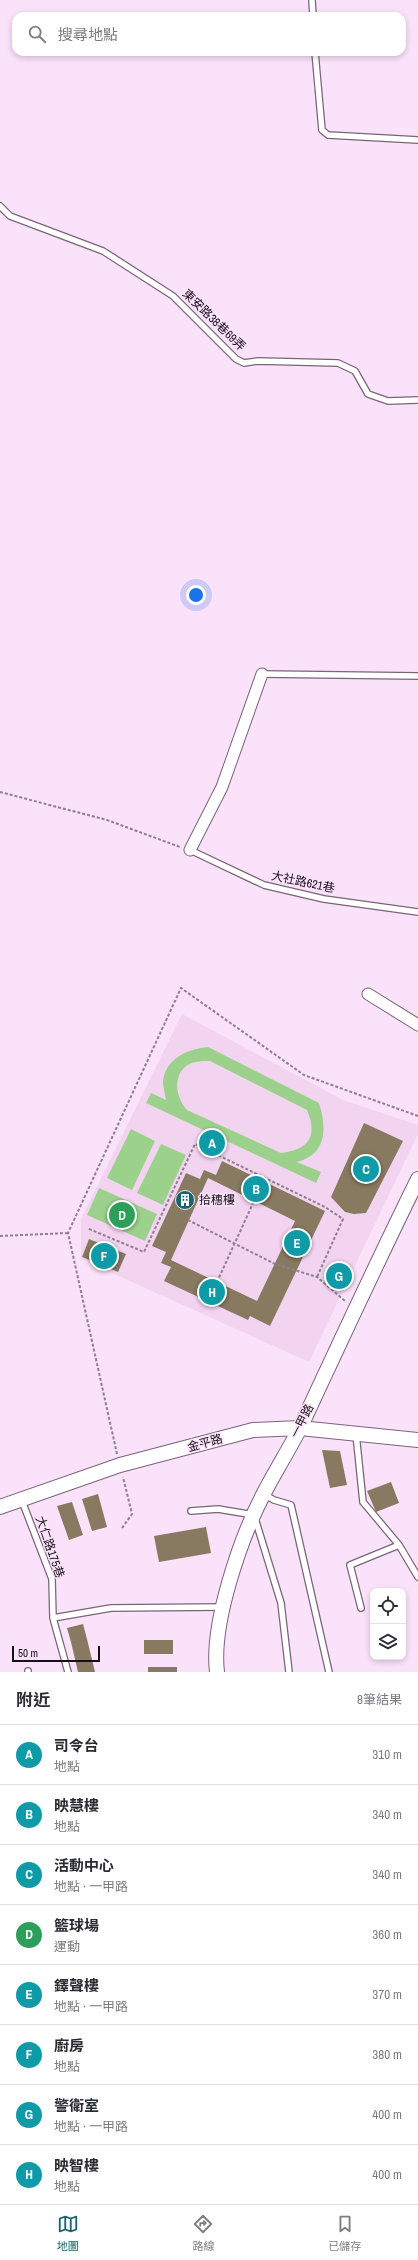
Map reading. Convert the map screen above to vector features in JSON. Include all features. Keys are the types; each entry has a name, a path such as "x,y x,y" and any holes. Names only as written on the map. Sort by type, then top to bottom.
{"street":[{"path":"190,850 222,787 262,674"},
{"path":"368,994 418,1025"},
{"name":"一甲路","path":"217,1672 215,1657 232,1570 254,1515 263,1494 300,1428 418,1179"},
{"name":"金平路","path":"0,1507 120,1465 253,1430 300,1428 418,1440"}],"lane":[{"path":"312,0 313,12"},
{"path":"316,56 322,130 328,135 418,140"},
{"name":"東安路38巷69弄","path":"0,206 10,216 103,251 173,296 236,359 244,364 258,361 338,363 355,372 368,394 388,401 418,400"},
{"path":"262,674 418,676"},
{"name":"大社路621巷","path":"190,850 264,885 324,899 418,912"},
{"path":"356,1433 363,1502 399,1545 418,1577"},
{"path":"263,1494 274,1500 291,1505 329,1672"},
{"name":"大仁路175巷","path":"22,1500 52,1579 53,1618 68,1672"},
{"path":"191,1511 218,1509 254,1515 281,1603 289,1672"},
{"path":"361,1608 350,1565 399,1545"},
{"path":"53,1618 111,1608 224,1607"}],"path":[{"path":"0,792 107,820 190,850"},
{"path":"122,1528 132,1514 68,1233 181,988 304,1075 418,1116"},
{"path":"89,1229 144,1252 195,1144 325,1207 343,1219 317,1277"},
{"path":"217,1282 254,1201"},
{"path":"188,1220 275,1264 317,1277 340,1298 357,1307"},
{"path":"0,1236 68,1233"}],"shaded area":[{"path":"182,1014 343,1100 418,1125 418,1134 309,1362 81,1259 81,1219"}],"green space":[{"path":"208,1047 319,1103 323,1122 322,1139 314,1153 297,1162 321,1172 316,1183 146,1103 151,1093 166,1100 163,1081 168,1066 179,1056 200,1048","holes":["210,1061 307,1110 312,1127 309,1140 298,1149 281,1153 187,1110 177,1089 178,1077 187,1065 197,1062"]},
{"path":"131,1129 155,1141 132,1190 107,1178"},
{"path":"161,1144 186,1155 163,1205 137,1193"},
{"path":"99,1188 157,1214 145,1241 87,1215"}],"building":[{"path":"364,1123 403,1141 366,1213 354,1214 345,1212 331,1197"},
{"path":"206,1134 223,1142 219,1151 202,1143"},
{"path":"222,1161 325,1211 270,1326 250,1316 248,1320 164,1281 171,1267 161,1263 166,1252 152,1246 186,1173 200,1179 204,1170 216,1175","holes":["208,1178 295,1221 257,1301 171,1260"]},
{"path":"89,1239 126,1254 118,1272 82,1257"},
{"path":"335,1264 349,1270 341,1288 328,1282"},
{"path":"322,1450 340,1451 347,1485 330,1488"},
{"path":"391,1482 399,1503 376,1512 367,1491"},
{"path":"98,1494 107,1527 92,1531 82,1499"},
{"path":"72,1502 83,1535 69,1540 57,1506"},
{"path":"206,1527 211,1553 159,1562 154,1536"},
{"path":"83,1624 95,1672 78,1672 67,1628"},
{"path":"144,1640 173,1640 173,1654 144,1654"},
{"path":"148,1667 177,1667 177,1672 148,1672"}],"place":[{"name":"司令台","path":"212,1143"},
{"name":"活動中心","path":"366,1169"},
{"name":"映慧樓","path":"256,1189"},
{"name":"拾穗樓","path":"185,1200"},
{"name":"籃球場","path":"122,1215"},
{"name":"鐸聲樓","path":"297,1243"},
{"name":"廚房","path":"104,1256"},
{"name":"警衛室","path":"339,1276"},
{"name":"映智樓","path":"212,1292"}]}
